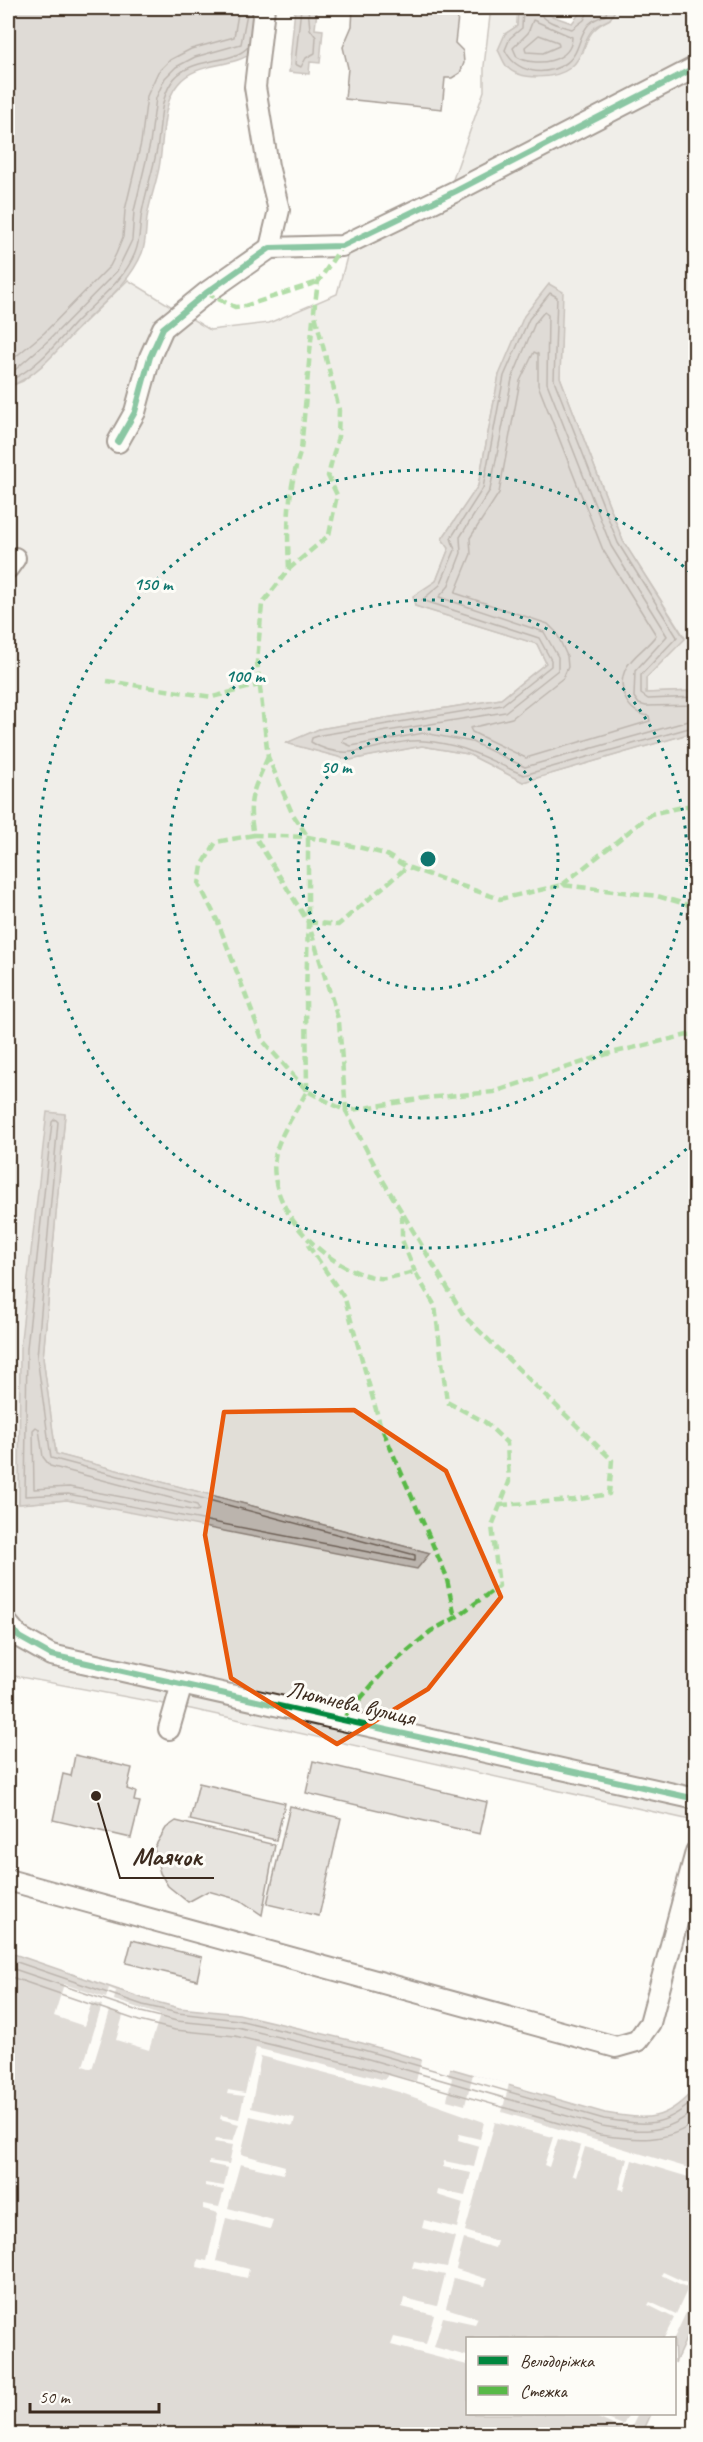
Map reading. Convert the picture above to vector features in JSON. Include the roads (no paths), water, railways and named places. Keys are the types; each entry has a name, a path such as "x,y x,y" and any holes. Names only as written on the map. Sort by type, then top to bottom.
{"street":[{"path":"264,8 255,87 279,210 270,248"},
{"path":"118,442 135,412 150,357 164,328 206,293 270,248 342,246 456,191 696,67"},
{"name":"Лютнева вулиця","path":"8,1624 19,1637 51,1655 696,1799"},
{"path":"169,1729 182,1684"},
{"path":"8,1880 616,2047 637,2041 650,2023 696,1852"}],"water":[{"path":"8,8 262,8 253,52 235,61 194,72 178,84 173,92 166,113 159,168 148,212 144,248 130,275 46,362 28,377 8,387"},
{"path":"295,8 317,11 315,29 323,30 320,63 310,62 309,74 289,72"},
{"path":"518,8 541,8 552,16 572,23 584,8 611,8 614,12 610,19 597,25 590,32 575,64 564,72 538,77 513,72 507,67 498,50 505,34 517,26"},
{"path":"549,284 563,292 560,377 623,541 685,639 646,678 646,693 695,691 695,732 523,782 468,754 422,746 350,760 286,743 319,729 501,699 546,663 537,644 415,606 413,596 436,581 449,548 442,539 478,486 499,375 524,316"},
{"path":"47,1112 65,1114 43,1358 56,1454 430,1553 417,1569 67,1500 19,1504 20,1348"},
{"path":"8,1952 145,1999 179,2008 239,2014 362,2043 605,2113 634,2117 655,2116 674,2108 695,2089 695,2319 676,2361 676,2337 466,2337 466,2415 651,2415 642,2434 8,2434"}],"place":[{"name":"Маячок","path":"96,1796"}]}
